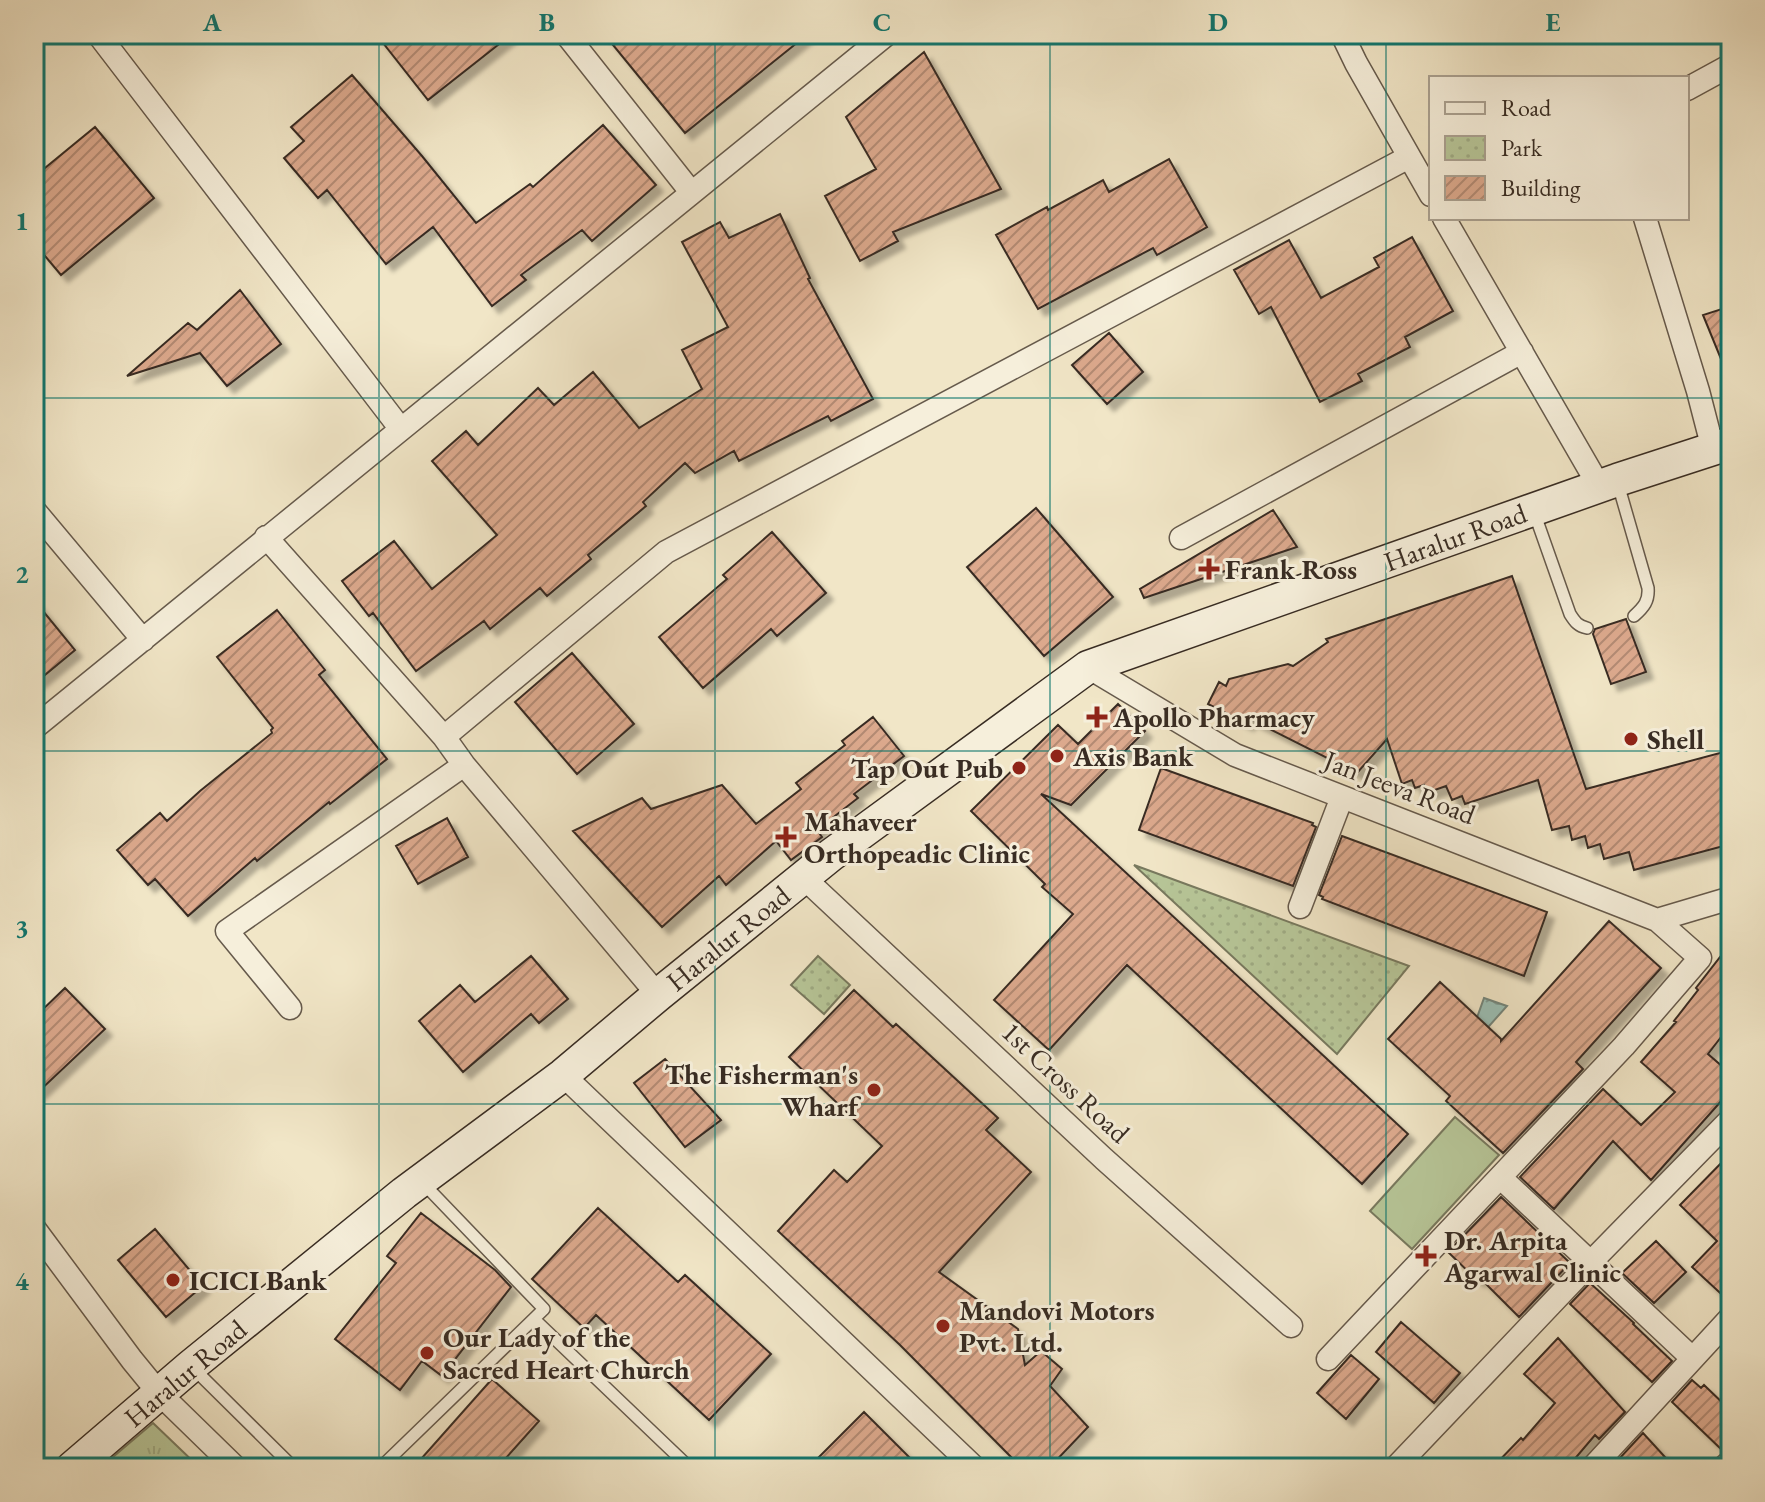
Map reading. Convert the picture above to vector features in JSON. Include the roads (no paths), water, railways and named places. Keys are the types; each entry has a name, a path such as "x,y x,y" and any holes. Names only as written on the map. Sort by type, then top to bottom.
{"street":[{"path":"98,34 400,428"},
{"path":"566,34 691,192"},
{"path":"34,728 887,34"},
{"path":"1342,34 1429,192"},
{"path":"1689,88 1731,65"},
{"path":"444,737 666,552 1409,157"},
{"path":"1445,220 1522,352 1608,483"},
{"path":"1646,220 1694,376 1722,446"},
{"path":"1181,538 1522,352"},
{"name":"Haralur Road","path":"72,1468 191,1366 421,1181 563,1075 831,855 1088,667 1533,509 1722,446"},
{"path":"34,510 143,640"},
{"path":"266,537 444,737 464,765 658,995"},
{"name":"Jan Jeeva Road","path":"1088,667 1235,755 1657,920"},
{"path":"290,1008 227,931 464,765"},
{"path":"1300,907 1342,797"},
{"name":"1st Cross Road","path":"804,878 1104,1159 1291,1326"},
{"path":"1657,920 1731,898"},
{"path":"1328,1359 1624,1046 1700,958 1657,920"},
{"path":"563,1075 975,1468"},
{"path":"1395,1468 1731,1119"},
{"path":"1501,1178 1692,1358"},
{"path":"34,1228 159,1393 236,1468"},
{"path":"1592,1468 1731,1317"},
{"path":"1723,1468 1731,1461"}],"lane":[{"path":"1608,483 1648,588 1645,606 1634,616"},
{"path":"1533,509 1570,614 1575,622 1587,628"},
{"path":"380,1468 544,1309 421,1181"},
{"path":"534,1319 690,1468"},
{"path":"191,1366 294,1468"}],"water":[{"path":"1484,998 1507,1006 1464,1054"}],"place":[{"name":"Frank Ross","path":"1209,569"},
{"name":"Apollo Pharmacy","path":"1097,717"},
{"name":"Shell","path":"1631,739"},
{"name":"Axis Bank","path":"1057,756"},
{"name":"Tap Out Pub","path":"1019,768"},
{"name":"Mahaveer Orthopeadic Clinic","path":"786,837"},
{"name":"The Fisherman's Wharf","path":"874,1090"},
{"name":"Dr. Arpita Agarwal Clinic","path":"1426,1256"},
{"name":"ICICI Bank","path":"173,1280"},
{"name":"Mandovi Motors Pvt. Ltd.","path":"943,1326"},
{"name":"Our Lady of the Sacred Heart Church","path":"427,1353"}]}
